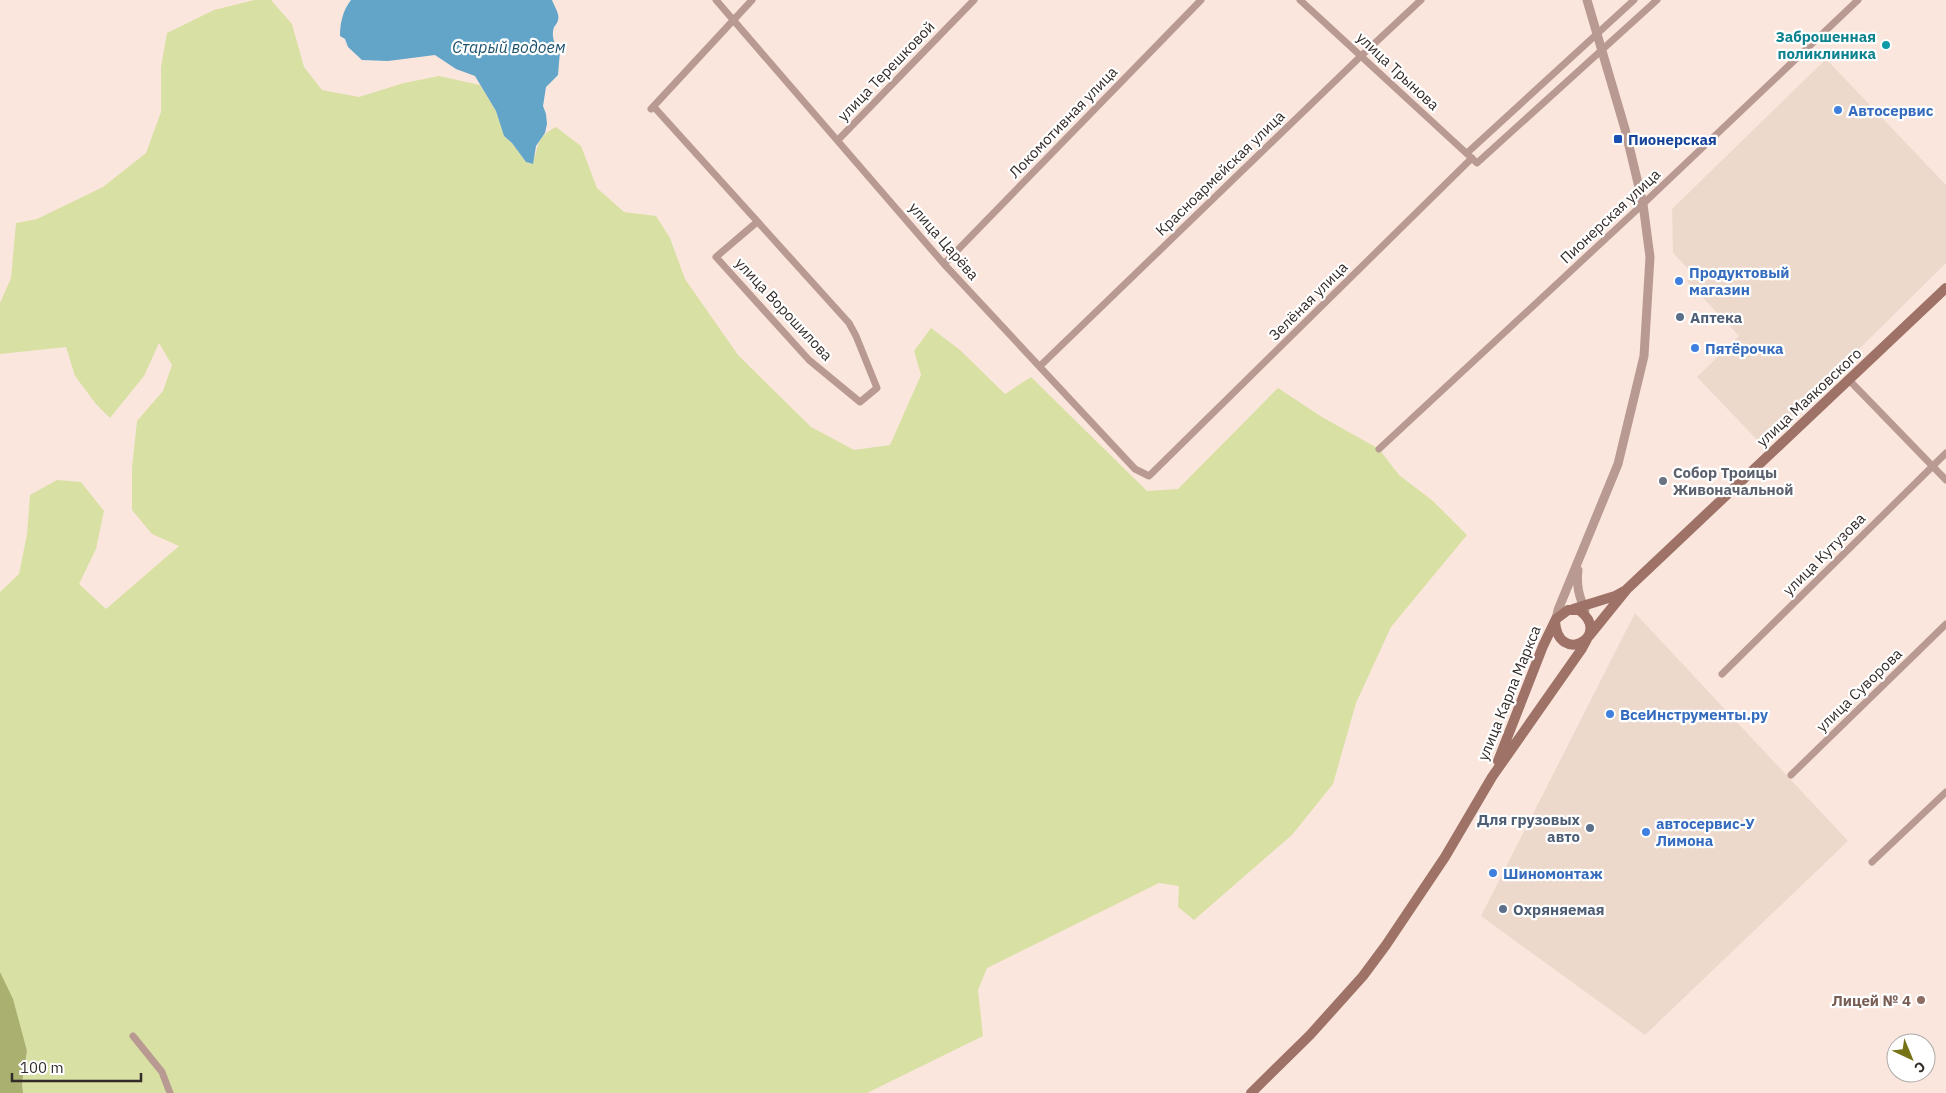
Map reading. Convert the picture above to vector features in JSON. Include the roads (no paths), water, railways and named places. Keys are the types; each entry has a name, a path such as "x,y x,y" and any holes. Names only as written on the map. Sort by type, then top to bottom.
{"main road":[{"name":"улица Маяковского","path":"1492,777 1581,650 1588,637 1627,589 1946,288"},
{"name":"улица Маяковского","path":"1578,607 1615,596 1627,589"},
{"path":"1578,607 1588,619 1591,627 1588,637 1575,645 1564,642 1556,632 1556,620 1568,610 1578,607"},
{"name":"улица Карла Маркса","path":"1492,777 1543,646 1556,620"},
{"path":"1251,1093 1310,1035 1363,976 1434,874 1492,777"}],"street":[{"name":"улица Царёва","path":"716,0 944,264 1135,469 1149,476 1162,464"},
{"path":"732,20 752,0"},
{"name":"улица Терешковой","path":"838,140 974,0"},
{"name":"Локомотивная улица","path":"944,264 1201,0"},
{"name":"улица Трынова","path":"1300,0 1472,158"},
{"name":"Красноармейская улица","path":"1040,366 1421,0"},
{"name":"улица Карла Маркса","path":"1556,620 1558,610 1618,464 1644,356 1650,257 1643,204 1625,129 1587,0"},
{"name":"Зелёная улица","path":"1162,464 1597,33 1634,0"},
{"name":"Зелёная улица","path":"1472,158 1602,49 1657,0"},
{"name":"Пионерская улица","path":"1379,449 1643,204 1858,0"},
{"name":"улица Ворошилова","path":"732,20 653,108 757,222 849,323 876,388 860,402 809,360 716,257 757,222"},
{"path":"1850,380 1946,480"},
{"name":"улица Кутузова","path":"1722,674 1946,453"},
{"name":"улица Карла Маркса","path":"1578,607 1577,583 1579,562"},
{"name":"улица Суворова","path":"1791,775 1946,624"},
{"path":"1872,862 1946,792"},
{"path":"133,1036 162,1072 170,1093"}],"water":[{"name":"Старый водоем","path":"351,0 552,0 558,13 558,22 554,27 553,37 560,51 558,75 546,87 543,106 547,124 545,133 536,146 533,164 526,162 512,143 504,136 496,111 475,76 456,69 435,55 388,61 362,60 348,47 345,39 340,36 342,17"}],"place":[{"name":"Заброшенная поликлиника","path":"1886,45"},
{"name":"Автосервис","path":"1838,110"},
{"name":"Пионерская","path":"1618,139"},
{"name":"Продуктовый магазин","path":"1679,281"},
{"name":"Аптека","path":"1680,317"},
{"name":"Пятёрочка","path":"1695,348"},
{"name":"Собор Троицы Живоначальной","path":"1663,481"},
{"name":"ВсеИнструменты.ру","path":"1610,714"},
{"name":"Для грузовых авто","path":"1590,828"},
{"name":"автосервис-У Лимона","path":"1646,832"},
{"name":"Шиномонтаж","path":"1493,873"},
{"name":"Охряняемая","path":"1503,909"},
{"name":"Лицей № 4","path":"1921,1000"}]}
